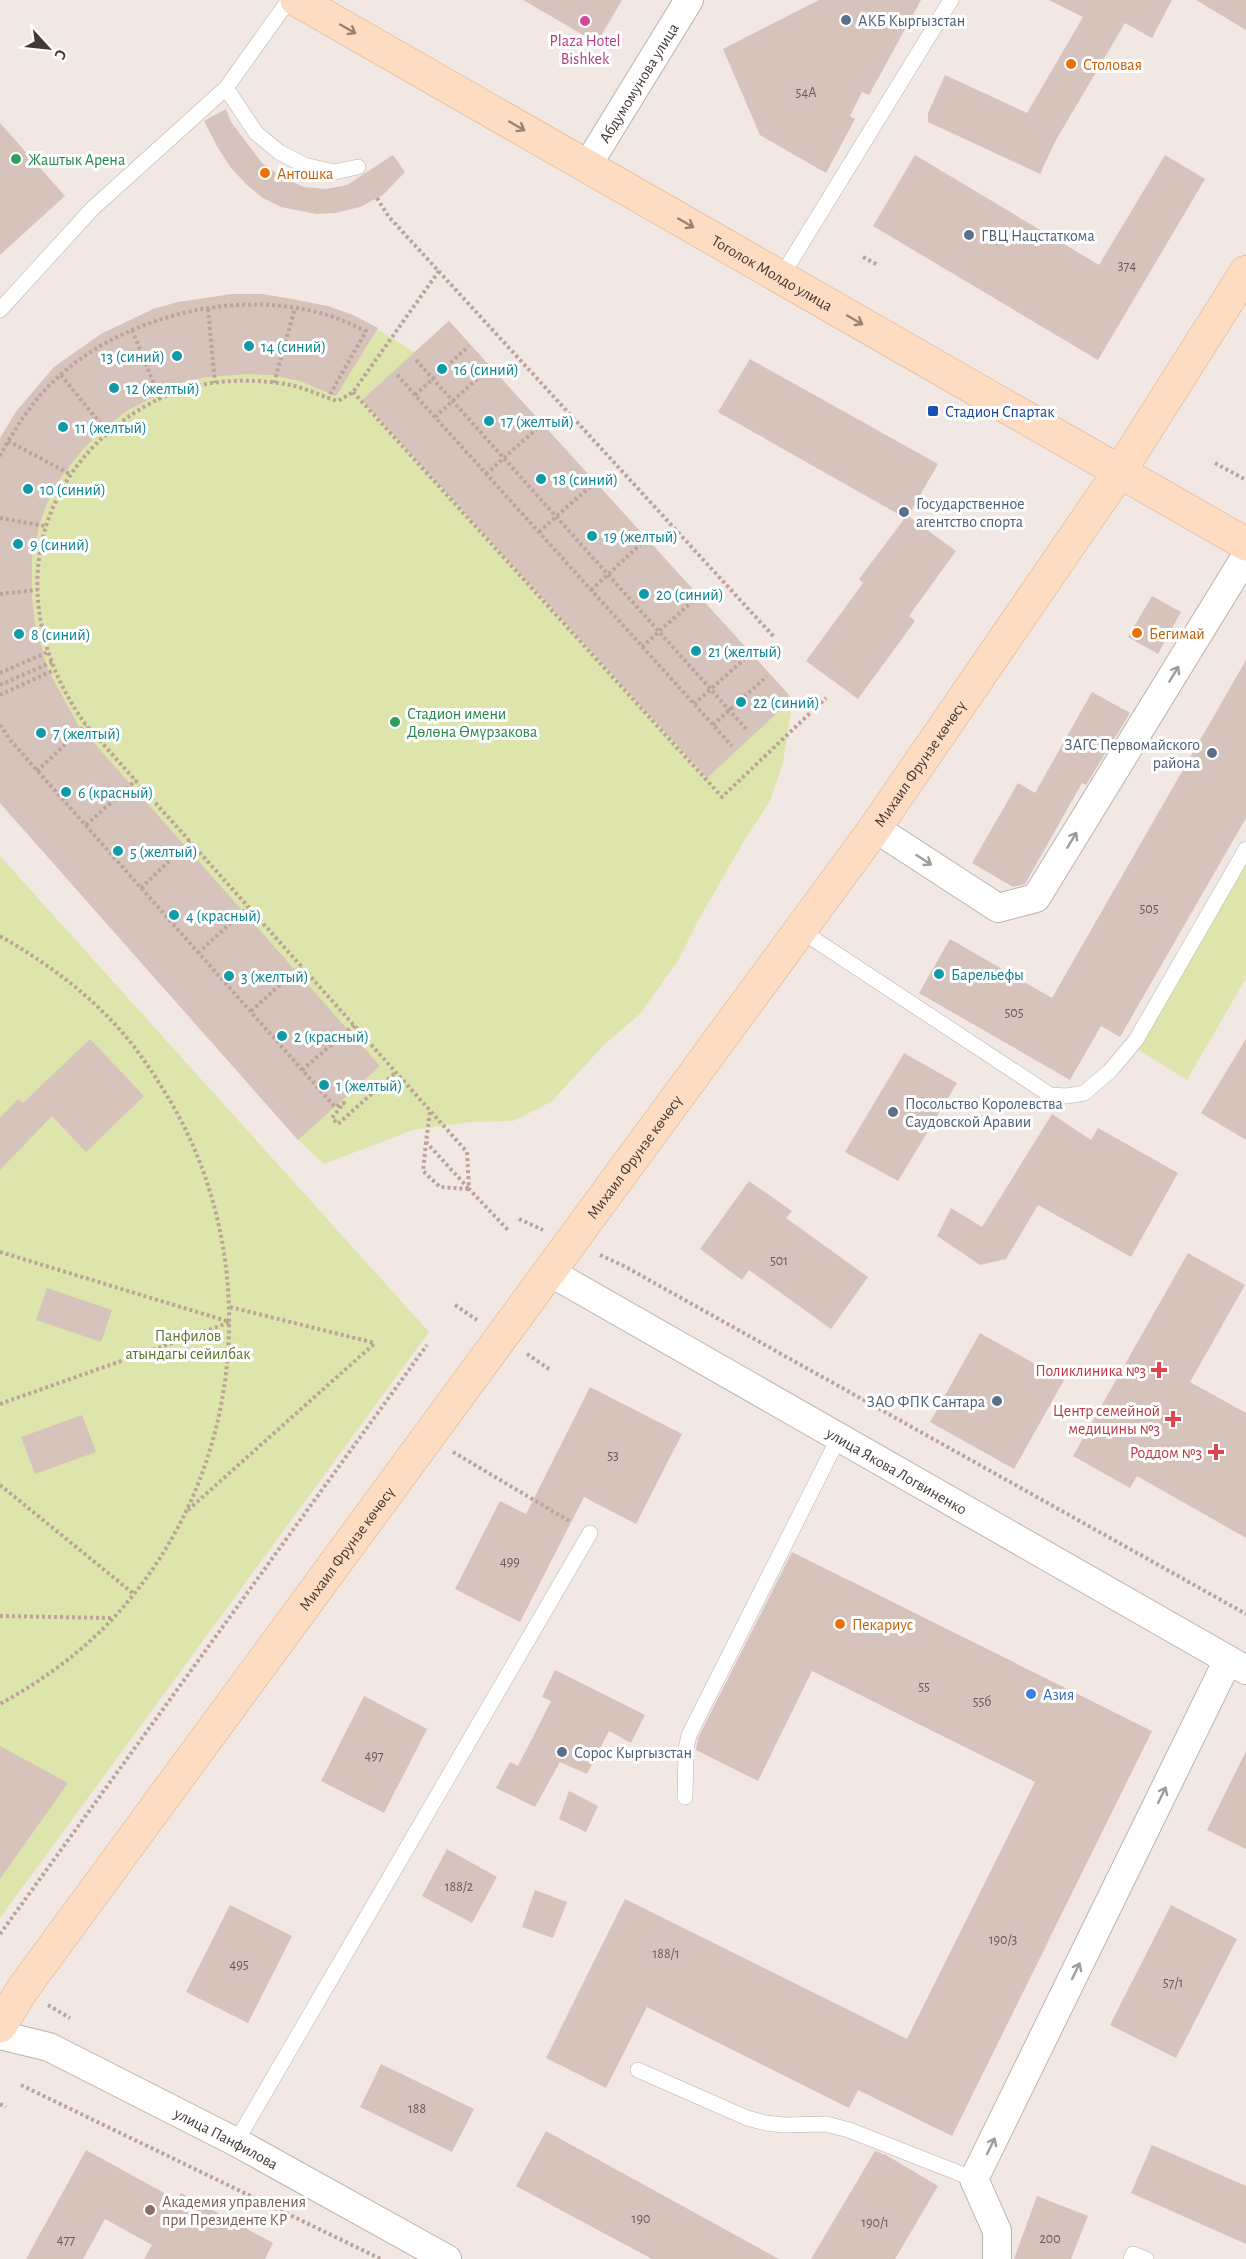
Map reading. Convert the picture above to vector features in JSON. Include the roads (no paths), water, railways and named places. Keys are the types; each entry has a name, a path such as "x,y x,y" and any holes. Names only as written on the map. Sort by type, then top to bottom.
{"main road":[{"name":"Тоголок Молдо улица","path":"297,0 1246,544"},
{"name":"Михаил Фрунзе көчөсү","path":"0,2026 22,1990 875,828 1120,471 1246,272"}],"street":[{"name":"Абдумомунова улица","path":"587,166 689,0"},
{"path":"875,828 998,908 1036,898 1246,556"},
{"name":"улица Якова Логвиненко","path":"548,1271 1237,1665"},
{"path":"997,2259 997,2231 974,2179 1237,1665"},
{"name":"улица Панфилова","path":"0,2035 49,2048 236,2142 447,2259"}],"lane":[{"path":"0,310 92,209 226,88 289,0"},
{"path":"781,277 951,0"},
{"path":"226,88 256,133 279,152 304,165 334,172 358,167"},
{"path":"800,930 1050,1095 1067,1096 1084,1093 1110,1071 1136,1040 1246,849"},
{"path":"685,1797 686,1749 689,1735 839,1437"},
{"path":"236,2142 590,1533"},
{"path":"638,2070 747,2118 784,2125 826,2124 849,2130 974,2179"},
{"path":"1131,2259 1133,2254 1146,2259"}],"place":[{"name":"АКБ Кыргызстан","path":"846,20"},
{"name":"Plaza Hotel Bishkek","path":"585,21"},
{"name":"Столовая","path":"1071,64"},
{"name":"Жаштык Арена","path":"16,159"},
{"name":"Антошка","path":"265,173"},
{"name":"ГВЦ Нацстаткома","path":"969,235"},
{"name":"14 (синий)","path":"249,346"},
{"name":"13 (синий)","path":"177,356"},
{"name":"16 (синий)","path":"442,369"},
{"name":"12 (желтый)","path":"114,388"},
{"name":"Стадион Спартак","path":"933,411"},
{"name":"17 (желтый)","path":"489,421"},
{"name":"11 (желтый)","path":"63,427"},
{"name":"18 (синий)","path":"541,479"},
{"name":"10 (синий)","path":"28,489"},
{"name":"Государственное агентство спорта","path":"904,512"},
{"name":"19 (желтый)","path":"592,536"},
{"name":"9 (синий)","path":"18,544"},
{"name":"20 (синий)","path":"644,594"},
{"name":"Бегимай","path":"1137,633"},
{"name":"8 (синий)","path":"19,634"},
{"name":"21 (желтый)","path":"696,651"},
{"name":"22 (синий)","path":"741,702"},
{"name":"Стадион имени Дөлөна Өмүрзакова","path":"395,722"},
{"name":"7 (желтый)","path":"41,733"},
{"name":"ЗАГС Первомайского района","path":"1212,753"},
{"name":"6 (красный)","path":"66,792"},
{"name":"5 (желтый)","path":"118,851"},
{"name":"4 (красный)","path":"174,915"},
{"name":"Барельефы","path":"939,974"},
{"name":"3 (желтый)","path":"229,976"},
{"name":"2 (красный)","path":"282,1036"},
{"name":"1 (желтый)","path":"324,1085"},
{"name":"Посольство Королевства Саудовской Аравии","path":"893,1112"},
{"name":"Поликлиника №3","path":"1159,1370"},
{"name":"ЗАО ФПК Сантара","path":"997,1401"},
{"name":"Центр семейной медицины №3","path":"1173,1419"},
{"name":"Роддом №3","path":"1216,1452"},
{"name":"Пекариус","path":"840,1624"},
{"name":"Азия","path":"1031,1694"},
{"name":"Сорос Кыргызстан","path":"562,1752"},
{"name":"Академия управления при Президенте КР","path":"150,2210"}],"park label":[{"name":"Панфилов атындагы сейилбак","path":"188,1344"}]}
